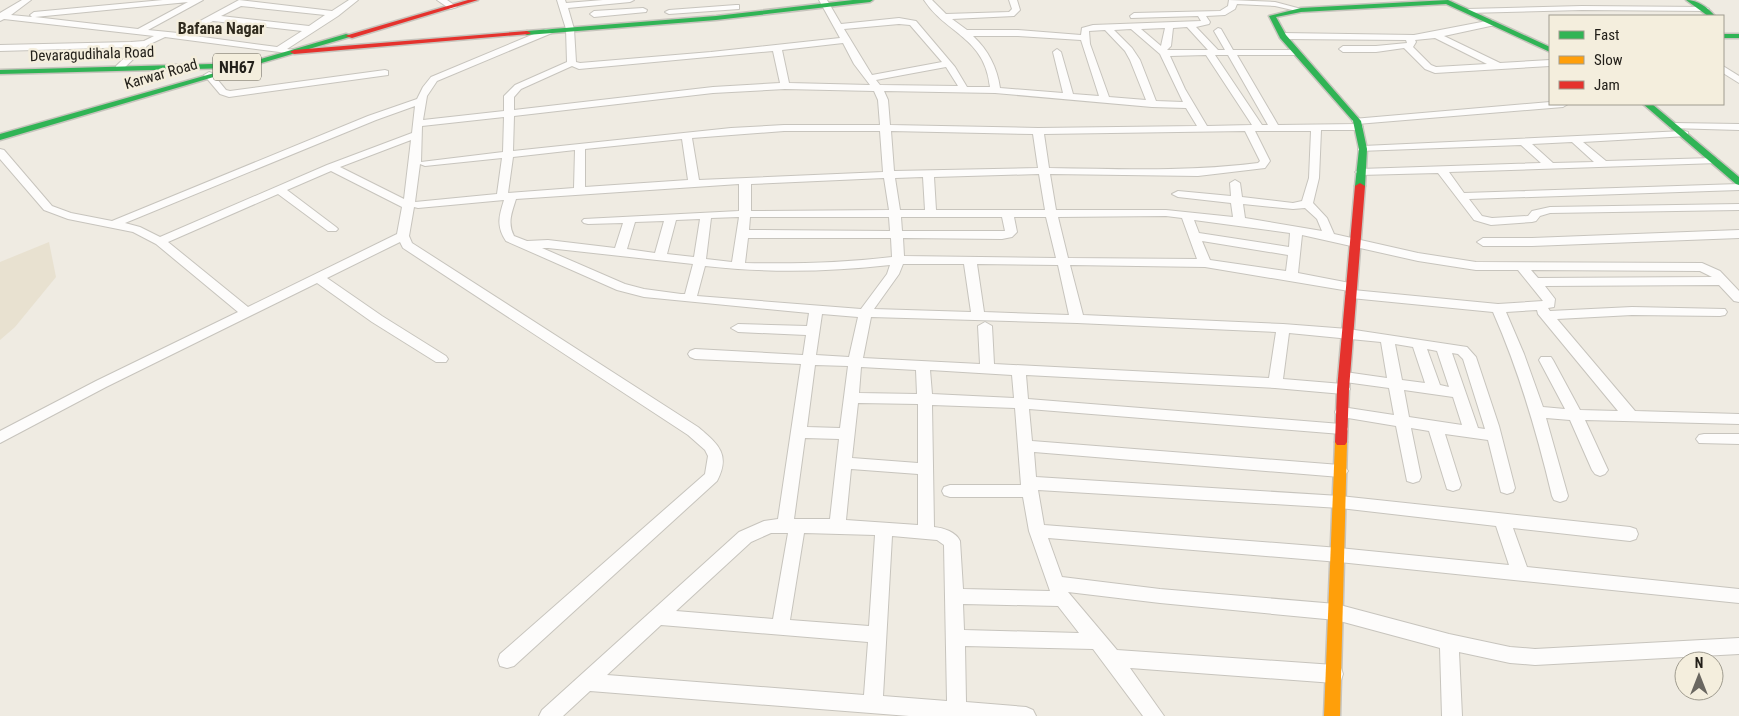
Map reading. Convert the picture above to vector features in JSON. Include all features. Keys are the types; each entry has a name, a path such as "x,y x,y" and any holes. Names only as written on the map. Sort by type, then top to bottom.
{"main road":[{"name":"Karwar Road","path":"0,137 245,65 278,53 292,52 475,0"},
{"path":"292,52 646,23 736,8 870,0"},
{"path":"1689,0 1709,13"},
{"path":"1332,716 1339,555 1342,412 1354,241 1363,149 1358,124 1283,36 1272,16 1284,12 1356,4 1446,1 1549,50"},
{"name":"Devaragudihala Road","path":"0,72 245,65"},
{"path":"1648,105 1739,182"}],"street":[{"path":"1,19 26,0"},
{"path":"1,19 188,0"},
{"path":"138,32 199,0"},
{"path":"1,19 149,41 278,53 354,0"},
{"path":"441,0 453,7"},
{"path":"572,64 570,29 562,3 630,0"},
{"path":"642,0 646,23"},
{"path":"928,0 933,9 965,33 986,57 994,77 995,90"},
{"path":"942,17 1011,14 1016,10 1013,0"},
{"path":"1574,0 1591,15"},
{"path":"1134,16 1202,14 1227,11 1232,7 1233,1 1275,4 1301,10"},
{"path":"179,36 242,2 335,14"},
{"path":"592,2 596,27"},
{"path":"826,3 845,40 883,100 884,128 895,213 898,260 893,274 865,313 855,362 837,526"},
{"path":"669,12 736,8"},
{"path":"1467,11 1582,8 1709,13"},
{"path":"594,14 643,10"},
{"path":"1105,100 1086,38 1085,32 1088,28 1205,23 1202,14"},
{"path":"13,18 164,34 278,53"},
{"path":"212,18 310,29"},
{"path":"838,27 899,21 913,23 948,64 964,89"},
{"path":"1343,49 1376,49 1492,23"},
{"path":"331,167 413,206 507,196 694,182 1044,170 1175,173 1261,166 1264,164 1264,161 1254,129 1213,53 1190,25"},
{"path":"1162,51 1167,46 1169,26"},
{"path":"1107,27 1129,50 1135,60 1152,104"},
{"path":"1134,27 1162,51 1189,105 1204,129"},
{"path":"507,660 711,477 717,463 715,452 693,431 407,245 403,236 413,206 417,129 421,101 429,83 434,79 549,31"},
{"path":"1218,31 1275,129"},
{"path":"965,33 1018,33 1086,38"},
{"path":"0,48 131,45 149,41 164,34"},
{"path":"1436,35 1501,67"},
{"path":"1283,36 1339,37 1407,42 1428,67 1435,70 1549,63"},
{"path":"1339,37 1349,62"},
{"path":"845,40 586,67 574,66 572,64 518,87 509,96 507,196 503,224 504,231 510,238 621,288 690,299 981,321 1077,319 1283,328 1348,333 1462,350 1469,357 1495,436 1507,488"},
{"path":"119,68 149,41"},
{"path":"778,48 785,86"},
{"path":"1162,51 1213,53 1296,52"},
{"path":"1056,52 1069,96"},
{"path":"870,78 948,64"},
{"path":"1724,70 1739,80"},
{"path":"209,75 223,92 229,94 385,73"},
{"path":"160,240 417,129 508,112 713,90 785,86 995,90 1152,104 1189,105"},
{"path":"103,222 372,118 421,101"},
{"path":"425,163 732,131 784,128 884,128 1038,132 1316,128 1553,105"},
{"path":"1674,126 1739,127"},
{"path":"1307,204 1314,178 1316,128"},
{"path":"1038,132 1050,212 1077,319"},
{"path":"1363,149 1684,134"},
{"path":"686,136 694,182"},
{"path":"1574,139 1604,165"},
{"path":"1524,142 1550,166"},
{"path":"579,191 580,147"},
{"path":"0,152 48,208 68,216 136,229 160,240 246,312"},
{"path":"1360,172 1714,161"},
{"path":"1441,170 1478,218 1490,222 1527,220 1532,218 1536,212 1550,210 1739,207"},
{"path":"928,174 930,213"},
{"path":"738,266 745,214 745,180"},
{"path":"1235,183 1239,221"},
{"path":"1461,196 1739,187"},
{"path":"279,190 332,229"},
{"path":"1178,194 1293,206 1307,204 1318,212 1324,220 1328,236"},
{"path":"743,234 1008,234 1011,232 1007,212"},
{"path":"588,221 745,214 1007,212 1186,214 1328,236 1450,263 1476,266 1523,268 1702,267 1716,274 1739,298"},
{"path":"1186,214 1205,263"},
{"path":"690,299 700,261 706,216"},
{"path":"660,256 671,218"},
{"path":"620,252 630,219"},
{"path":"1292,276 1296,231"},
{"path":"1483,242 1532,242 1739,234"},
{"path":"0,438 85,392 403,236"},
{"path":"1195,236 1294,252"},
{"path":"525,244 548,244 738,266 805,268 850,266 898,260 1063,260 1205,263 1292,276 1351,291 1498,308 1543,311 1720,312"},
{"path":"970,260 987,367"},
{"path":"1523,268 1536,282 1549,301 1543,311"},
{"path":"317,277 377,319 441,359"},
{"path":"1536,282 1723,281"},
{"path":"1498,308 1513,339 1538,412 1560,496"},
{"path":"780,628 799,432 816,310"},
{"path":"1543,311 1631,416"},
{"path":"738,328 814,331"},
{"path":"1275,383 1283,328"},
{"path":"1387,339 1413,477"},
{"path":"1418,343 1434,390"},
{"path":"1443,347 1472,433"},
{"path":"695,354 1018,368 1275,383 1395,384 1458,394"},
{"path":"1546,360 1575,415 1600,470"},
{"path":"922,364 925,398 926,532"},
{"path":"1018,368 1025,446 1037,530 1059,591 1112,658 1154,716"},
{"path":"851,398 925,398 1022,403 1342,429"},
{"path":"1342,412 1495,436"},
{"path":"1538,412 1575,415 1739,419"},
{"path":"1436,428 1453,485"},
{"path":"799,432 847,434"},
{"path":"1704,439 1739,439"},
{"path":"1025,446 1340,471"},
{"path":"843,463 926,469"},
{"path":"950,491 1030,487 1340,502 1503,522 1630,534"},
{"path":"1503,522 1520,573"},
{"path":"549,716 745,537 770,526 837,526 926,532 940,534 952,541 958,711"},
{"path":"873,704 884,530"},
{"path":"1037,530 1339,555 1739,596"},
{"path":"955,596 1059,591 1160,596 1336,612 1449,642 1510,655 1535,658 1739,646"},
{"path":"658,616 878,635"},
{"path":"956,638 1098,641"},
{"path":"1449,642 1452,716"},
{"path":"1112,658 1334,674"},
{"path":"586,682 1026,716"}],"shaded area":[{"path":"49,242 56,277 15,327 0,340 0,262"}],"traffic: fast":[{"path":"527,33 716,18 870,0"},
{"path":"1443,0 1549,50"},
{"path":"1689,0 1705,9 1711,15"},
{"path":"1360,186 1363,149 1357,121 1283,36 1272,16 1301,10 1447,2"},
{"path":"0,137 349,36"},
{"path":"1724,36 1739,36"},
{"path":"0,72 245,65"},
{"path":"1648,105 1739,182"}],"traffic: slow":[{"path":"1332,716 1341,442"}],"traffic: jam":[{"path":"349,36 475,0"},
{"path":"294,52 527,33"},
{"path":"1341,442 1343,389 1360,186"}],"district":[{"name":"Bafana Nagar","path":"221,28"}]}
